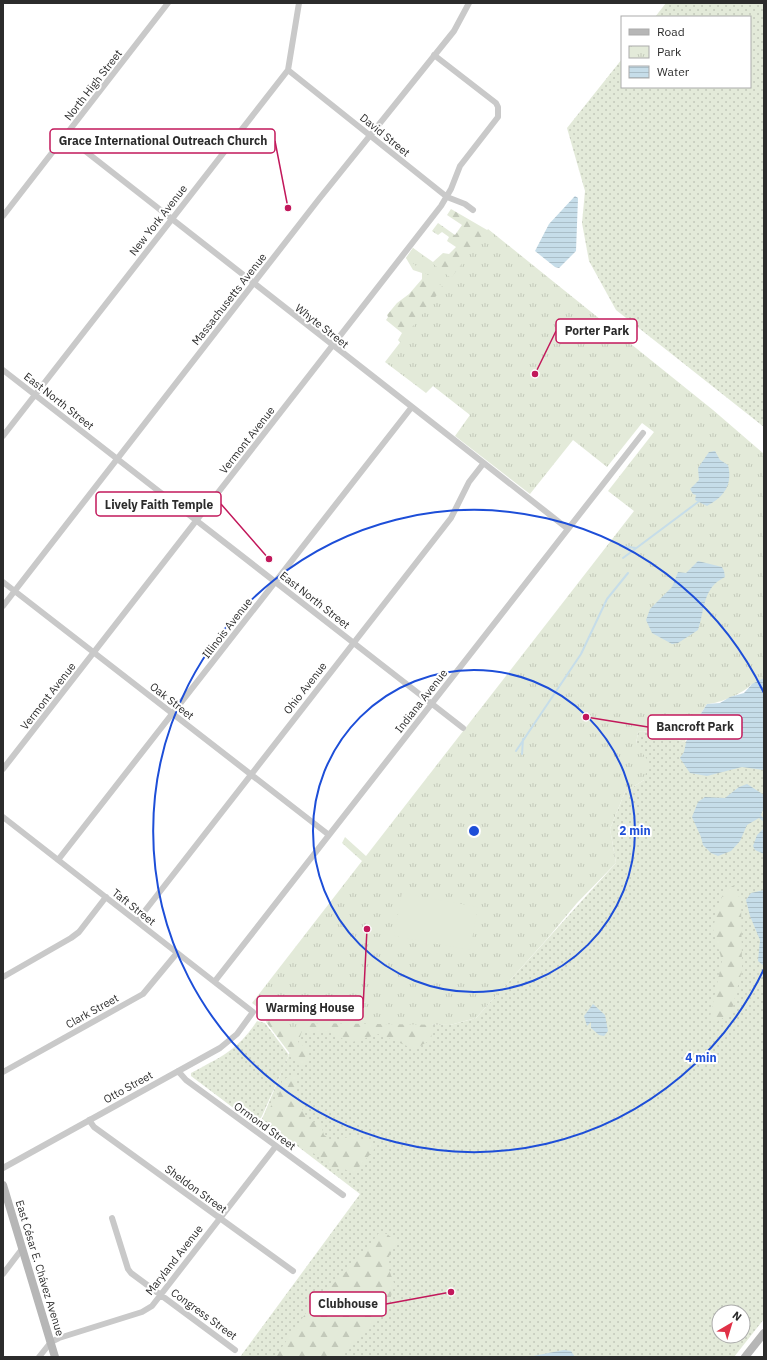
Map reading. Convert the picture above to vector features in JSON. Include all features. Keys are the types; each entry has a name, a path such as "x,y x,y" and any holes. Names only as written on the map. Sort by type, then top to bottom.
{"street":[{"name":"North High Street","path":"3,216 168,3"},
{"name":"New York Avenue","path":"3,436 288,70 299,3"},
{"name":"Massachusetts Avenue","path":"3,606 253,284 459,24 469,3"},
{"name":"Vermont Avenue","path":"3,769 447,197 460,166 498,118 498,107 496,103 434,55"},
{"name":"David Street","path":"288,70 447,197 465,204 473,210"},
{"name":"Whyte Street","path":"66,136 411,408 568,529"},
{"path":"3,204 9,208"},
{"name":"East North Street","path":"3,370 463,728"},
{"name":"Illinois Avenue","path":"58,860 411,408"},
{"name":"Indiana Avenue","path":"214,982 643,433"},
{"name":"Ohio Avenue","path":"137,921 452,518 469,482 483,464"},
{"name":"Oak Street","path":"3,582 329,835"},
{"name":"Taft Street","path":"3,817 253,1012"},
{"path":"3,977 79,932 106,898"},
{"name":"Clark Street","path":"3,1072 143,994 177,953"},
{"name":"Otto Street","path":"3,1168 229,1042 244,1026 253,1012"},
{"name":"Ormond Street","path":"178,1071 186,1080 343,1195"},
{"name":"Sheldon Street","path":"89,1120 94,1127 293,1272"},
{"name":"Maryland Avenue","path":"39,1357 51,1342 59,1338 142,1312 152,1306 276,1146"},
{"name":"East César E. Chávez Avenue","path":"3,1185 55,1357"},
{"name":"Congress Street","path":"112,1218 128,1269 160,1295 235,1350"},
{"path":"3,1274 22,1249"},
{"path":"745,1357 764,1333"}],"green space":[{"path":"666,3 764,3 764,427 616,310 589,261 582,223 585,191 567,128 621,60 621,88 751,88 751,16 656,16"},
{"path":"451,209 494,234 402,345 398,340 402,333 386,320 388,317 387,315 397,303 409,294 422,279 422,273 413,270 406,258 413,248 433,262 443,253 449,254 456,247 447,241 449,237 442,232 438,235 432,231 438,223 455,235 462,225 447,215"},
{"path":"488,229 713,410 764,454 764,686 752,684 748,688 731,697 719,702 707,704 688,734 685,742 644,731 638,732 636,744 649,762 644,780 625,792 610,829 616,863 577,903 547,939 476,1018 450,1025 302,1023 297,1038 252,1003 362,861 342,843 345,837 366,856 634,511 608,491 654,432 642,423 607,467 573,440 530,494 455,436 470,415 433,386 426,393 385,362 443,287 406,258 413,248 451,278"},
{"path":"764,686 764,1319 751,1335 751,1304 711,1304 711,1344 744,1344 734,1357 240,1357 360,1194 262,1119 302,1023 450,1025 476,1018 616,863 610,829 625,792 644,780 636,744 638,732 643,731 685,742"},
{"path":"734,885 741,901 742,970 731,1013 715,1023 710,1017 722,961 713,929 718,905 725,891"},
{"path":"402,893 478,907 470,950 394,936"},
{"path":"282,988 433,1018 431,1040 414,1049 379,1034 349,1043 331,1031 302,1031 298,1042 308,1049 308,1061 300,1067 266,1022"},
{"path":"257,1021 265,1023 289,1055 262,1116 256,1125 191,1076 191,1073 220,1057 236,1046"},
{"path":"288,1077 296,1077 295,1095 304,1102 302,1109 308,1120 321,1125 324,1135 332,1141 353,1136 371,1142 374,1150 353,1174 341,1167 332,1169 327,1161 269,1128 265,1114 278,1097 282,1081"},
{"path":"379,1233 387,1234 397,1242 386,1262 394,1283 389,1305 337,1357 275,1357 313,1303 356,1262"}],"water":[{"path":"575,196 578,198 576,251 559,268 555,267 535,251 549,224"},
{"path":"715,451 720,460 728,465 729,479 726,490 718,499 707,506 695,500 696,495 693,494 690,489 699,480 698,468 709,452"},
{"path":"698,561 722,567 725,577 712,587 708,593 698,630 678,643 672,644 652,633 646,620 650,609 672,587 678,572 686,573"},
{"path":"764,678 764,770 742,767 707,776 690,773 680,758 684,752 688,734 707,704 720,703 730,697 744,693 752,684"},
{"path":"747,784 764,795 764,807 761,815 764,820 764,828 763,821 759,818 747,825 740,841 731,851 718,856 711,853 703,845 692,817 698,802 705,797 725,798 739,787"},
{"path":"764,828 764,854 755,850 753,846 757,835"},
{"path":"764,890 764,966 758,961 760,940 750,916 746,900 751,893"},
{"path":"593,1004 605,1015 608,1031 604,1036 599,1035 591,1028 591,1022 587,1026 584,1016"},
{"path":"564,1350 571,1351 575,1357 528,1357"}],"waterway":[{"path":"623,558 698,502"},
{"path":"620,546 636,548"},
{"path":"516,751 581,654 607,599 628,573"},
{"path":"522,754 523,739"}],"place":[{"name":"Grace International Outreach Church","path":"288,208"},
{"name":"Porter Park","path":"535,374"},
{"name":"Lively Faith Temple","path":"269,559"},
{"name":"Bancroft Park","path":"586,717"},
{"name":"Warming House","path":"367,929"},
{"name":"Clubhouse","path":"451,1292"}]}
